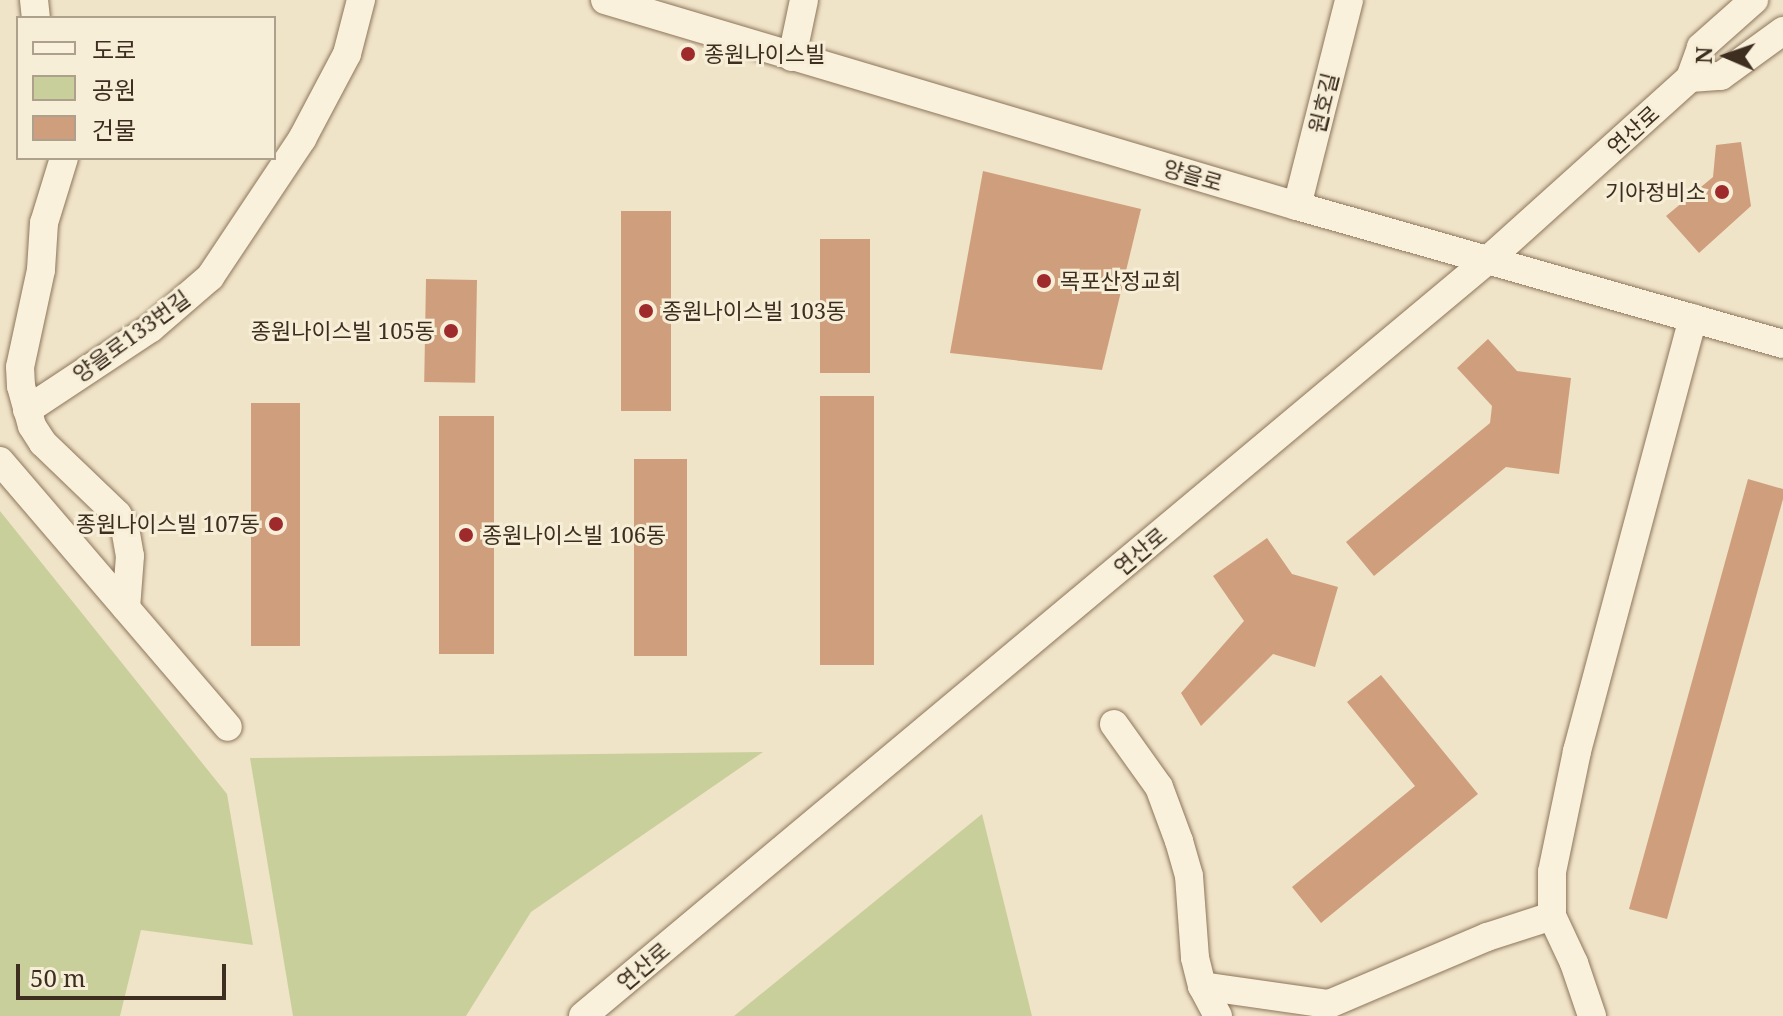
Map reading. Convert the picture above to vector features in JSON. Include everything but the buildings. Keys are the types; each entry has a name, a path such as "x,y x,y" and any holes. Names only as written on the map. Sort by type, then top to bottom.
{"street":[{"name":"양을로133번길","path":"27,410 151,328 210,277 302,139 347,54 361,0"},
{"name":"양을로","path":"605,0 1297,206 1783,344"},
{"path":"792,57 804,0"},
{"name":"원호길","path":"1297,206 1349,0"},
{"name":"연산로","path":"583,1016 1489,259 1690,78 1701,47 1754,0"},
{"path":"1690,78 1721,76 1783,31"},
{"path":"63,160 44,223 41,270 20,367 27,410 43,443 117,514 125,528 130,556 126,608"},
{"path":"1592,1016 1574,963 1552,916 1552,872 1577,751 1693,318"},
{"path":"0,461 228,727"},
{"path":"1114,724 1159,787 1179,841 1189,876 1195,958 1202,986 1218,1016"},
{"path":"1202,986 1329,1004 1487,937 1552,916"}],"green space":[{"path":"0,511 227,794 253,945 141,930 120,1016 0,1016"},
{"path":"763,752 531,912 466,1016 293,1016 250,758"},
{"path":"982,814 1032,1016 734,1016"}],"place":[{"name":"종원나이스빌","path":"688,54"},
{"name":"기아정비소","path":"1722,192"},
{"name":"목포산정교회","path":"1044,281"},
{"name":"종원나이스빌 103동","path":"646,311"},
{"name":"종원나이스빌 105동","path":"451,331"},
{"name":"종원나이스빌 107동","path":"276,524"},
{"name":"종원나이스빌 106동","path":"466,535"}]}
